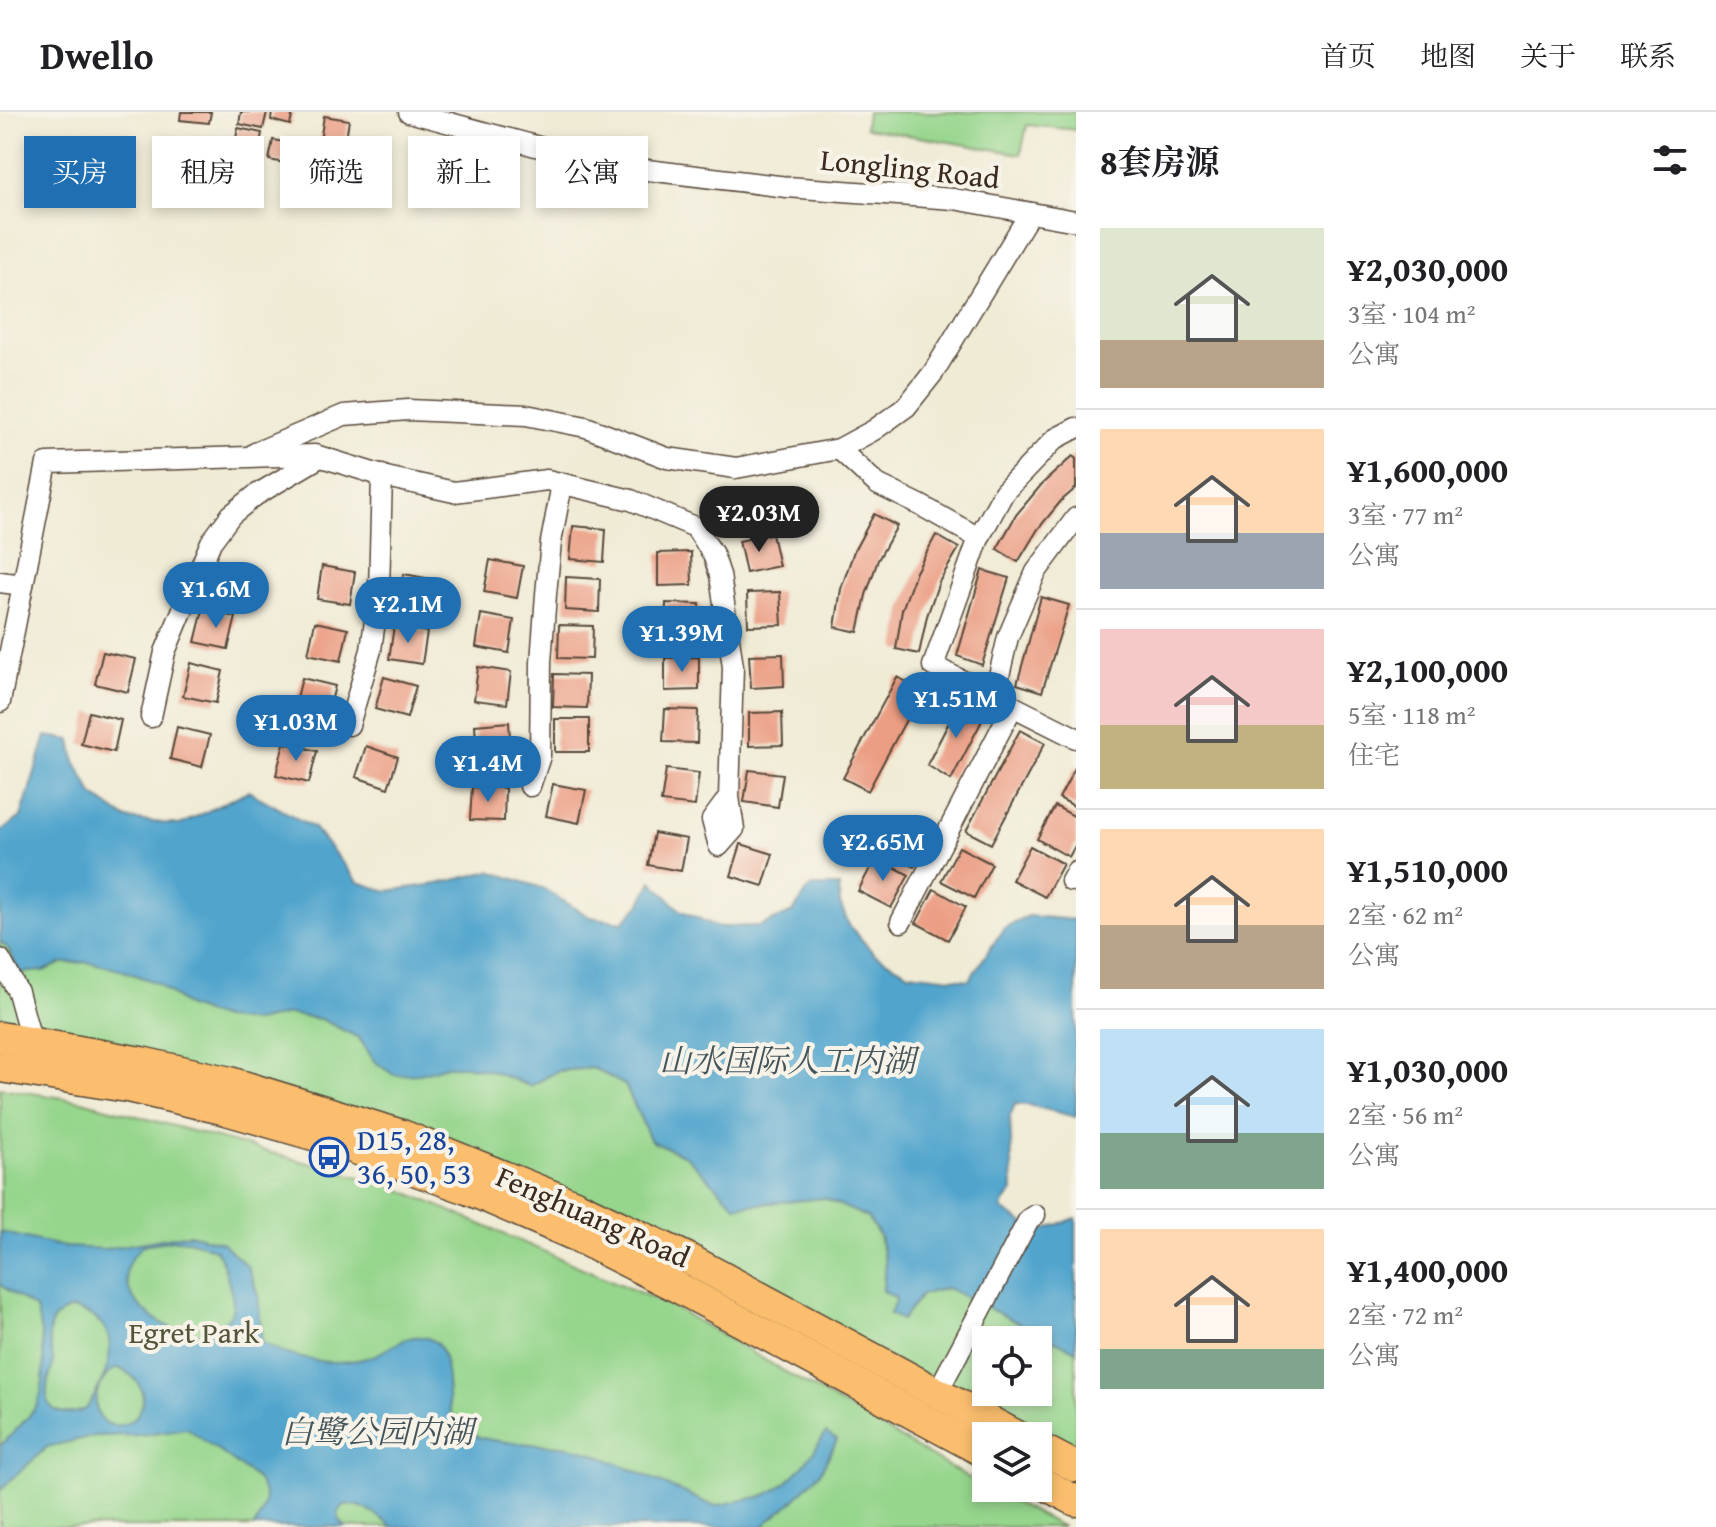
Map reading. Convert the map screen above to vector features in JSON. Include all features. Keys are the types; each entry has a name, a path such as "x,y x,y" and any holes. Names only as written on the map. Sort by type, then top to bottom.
{"highway":[{"name":"Fenghuang Road","path":"0,1037 141,1062 230,1082 402,1135 575,1205 687,1258 991,1422"},
{"name":"Fenghuang Road","path":"0,1067 127,1087 226,1110 327,1139 465,1188 576,1236 677,1287 972,1445"},
{"path":"1052,1454 1076,1467"},
{"path":"1052,1488 1076,1501"}],"street":[{"name":"Longling Road","path":"409,112 606,165 787,187 954,199 1076,221"},
{"path":"244,457 344,415 408,410 526,415 586,427 667,458 736,468 839,449 874,430 906,407 933,373 1030,213"},
{"path":"1076,428 1055,439 1004,492 979,538 933,666 1076,738"},
{"path":"839,449 877,484 979,538"},
{"path":"151,717 165,652 211,542 231,515 256,495 320,457"},
{"path":"0,702 47,463 320,457 454,492 547,480 631,500 695,527 713,554 720,575 733,667 729,797"},
{"path":"349,725 371,650 379,591 382,475"},
{"path":"530,786 540,756 541,662 546,594 551,542 562,484"},
{"path":"901,922 1004,701 1008,637 1036,572 1076,518"},
{"path":"0,582 23,585"},
{"path":"0,959 18,992 32,1043"},
{"path":"937,1393 1032,1217"}],"green space":[{"path":"867,112 1076,112 1076,130 1027,125 1021,154 865,128"},
{"path":"0,942 43,971 62,963 88,962 116,968 157,983 188,1007 256,1022 288,1014 321,1019 359,1038 375,1062 420,1074 446,1066 466,1066 491,1071 530,1086 558,1071 593,1068 625,1085 651,1141 686,1156 736,1206 824,1198 867,1217 879,1236 885,1262 883,1291 896,1298 890,1314 902,1320 921,1295 947,1288 1025,1326 972,1326 972,1402 695,1254 0,1027"},
{"name":"Egret Park","path":"0,1088 82,1101 392,1186 673,1307 972,1480 972,1502 1014,1502 1063,1527 0,1527"},
{"path":"1052,1339 1076,1351 1076,1451 1052,1442 1052,1422 1009,1422 979,1406 1052,1406"}],"water":[{"name":"山水国际人工内湖","path":"46,736 71,740 75,761 93,795 127,819 180,825 248,791 314,828 358,882 386,891 437,884 490,871 542,888 590,917 623,922 640,905 652,881 680,910 717,927 760,926 793,912 811,886 839,886 840,904 849,925 874,954 909,973 969,980 1004,928 1028,916 1076,920 1076,1117 1015,1104 1010,1116 1013,1191 1002,1209 1037,1232 1076,1218 1076,1351 1052,1339 1052,1326 1025,1326 947,1288 921,1295 902,1320 890,1314 896,1298 883,1291 885,1262 880,1236 867,1217 824,1198 736,1206 686,1156 651,1141 625,1085 593,1068 558,1071 530,1086 491,1071 466,1066 446,1066 420,1074 394,1075 375,1062 359,1038 321,1019 288,1014 256,1022 223,1019 188,1007 157,983 116,968 88,962 62,963 43,971 20,973 7,947 0,942 0,832 21,817"},
{"name":"白鹭公园内湖","path":"0,1232 65,1247 105,1249 190,1234 223,1243 248,1267 258,1294 262,1342 274,1349 316,1361 345,1362 373,1356 414,1337 430,1339 443,1354 451,1414 466,1432 496,1441 579,1449 714,1505 768,1494 794,1475 826,1433 837,1440 820,1473 762,1527 392,1527 370,1511 344,1505 338,1513 339,1520 346,1527 254,1527 264,1502 263,1491 256,1478 187,1428 139,1435 94,1436 47,1447 0,1490 0,1446 38,1403 44,1369 36,1309 0,1285","holes":["189,1240 215,1249 224,1266 232,1295 232,1310 227,1319 206,1333 188,1333 161,1322 137,1303 130,1291 126,1278 134,1255 143,1245","73,1309 91,1316 102,1325 110,1350 95,1395 86,1409 72,1413 53,1409 47,1398 53,1363 49,1331 52,1322 61,1313","118,1368 131,1375 139,1384 142,1394 139,1413 124,1424 113,1425 98,1415 96,1397 110,1372"]}],"building":[{"path":"181,112 211,112 209,123 180,120"},
{"path":"241,112 267,112 263,129 239,124"},
{"path":"272,112 293,112 290,125 271,120"},
{"path":"324,116 349,120 346,136 321,136"},
{"path":"238,128 262,133 261,136 236,136"},
{"path":"273,140 280,141 280,162 269,160"},
{"path":"1073,456 1076,459 1076,488 1038,529 1018,562 997,549 1016,515 1042,484"},
{"path":"874,514 897,526 878,560 858,632 835,627 841,589 854,551"},
{"path":"573,526 606,529 604,562 570,559"},
{"path":"772,534 779,566 746,573 739,541"},
{"path":"936,535 959,548 939,582 927,616 919,654 896,649 902,610 916,572"},
{"path":"691,552 692,585 658,586 658,553"},
{"path":"490,560 523,566 517,598 484,592"},
{"path":"322,566 355,572 350,604 317,599"},
{"path":"982,570 1009,578 982,665 957,656"},
{"path":"404,574 437,580 432,613 398,607"},
{"path":"566,577 600,579 599,612 565,610"},
{"path":"780,592 782,625 748,626 747,593"},
{"path":"1041,597 1069,605 1042,692 1017,684"},
{"path":"666,603 700,604 699,637 665,636"},
{"path":"203,610 236,617 228,649 195,642"},
{"path":"481,614 514,620 509,653 476,647"},
{"path":"315,622 348,629 341,661 308,654"},
{"path":"559,625 593,626 592,659 558,658"},
{"path":"394,626 427,632 422,664 389,659"},
{"path":"103,652 136,659 128,692 95,684"},
{"path":"783,654 784,686 751,688 749,655"},
{"path":"699,657 699,690 665,691 665,658"},
{"path":"191,663 223,671 216,703 183,696"},
{"path":"478,667 511,672 507,704 474,700"},
{"path":"554,674 588,675 587,708 553,707"},
{"path":"384,677 416,686 407,718 375,709"},
{"path":"897,677 922,690 868,791 843,778"},
{"path":"302,678 335,686 327,718 294,710"},
{"path":"960,701 985,715 951,780 927,765"},
{"path":"665,709 698,710 697,743 663,742"},
{"path":"89,712 121,720 114,752 81,744"},
{"path":"782,712 783,745 749,746 749,713"},
{"path":"555,719 589,719 589,752 555,752"},
{"path":"509,722 511,755 477,758 475,725"},
{"path":"177,727 210,735 202,767 170,759"},
{"path":"1020,730 1045,743 991,844 966,831"},
{"path":"284,743 317,751 309,783 276,775"},
{"path":"366,746 398,757 388,788 356,777"},
{"path":"1076,766 1076,807 1059,798"},
{"path":"666,769 699,773 695,806 661,802"},
{"path":"749,770 783,774 778,807 744,802"},
{"path":"553,784 586,790 579,823 546,816"},
{"path":"472,787 505,788 504,821 470,820"},
{"path":"1055,806 1076,817 1076,844 1069,857 1037,839"},
{"path":"900,816 932,833 914,867 882,849"},
{"path":"654,833 687,839 681,871 648,865"},
{"path":"741,844 773,854 763,886 731,876"},
{"path":"1030,846 1063,864 1045,897 1012,880"},
{"path":"959,847 992,864 974,898 941,881"},
{"path":"876,857 909,875 891,908 858,891"},
{"path":"934,889 966,907 948,940 916,923"}],"place":[{"name":"D15, 28, 36, 50, 53","path":"329,1157"}]}
